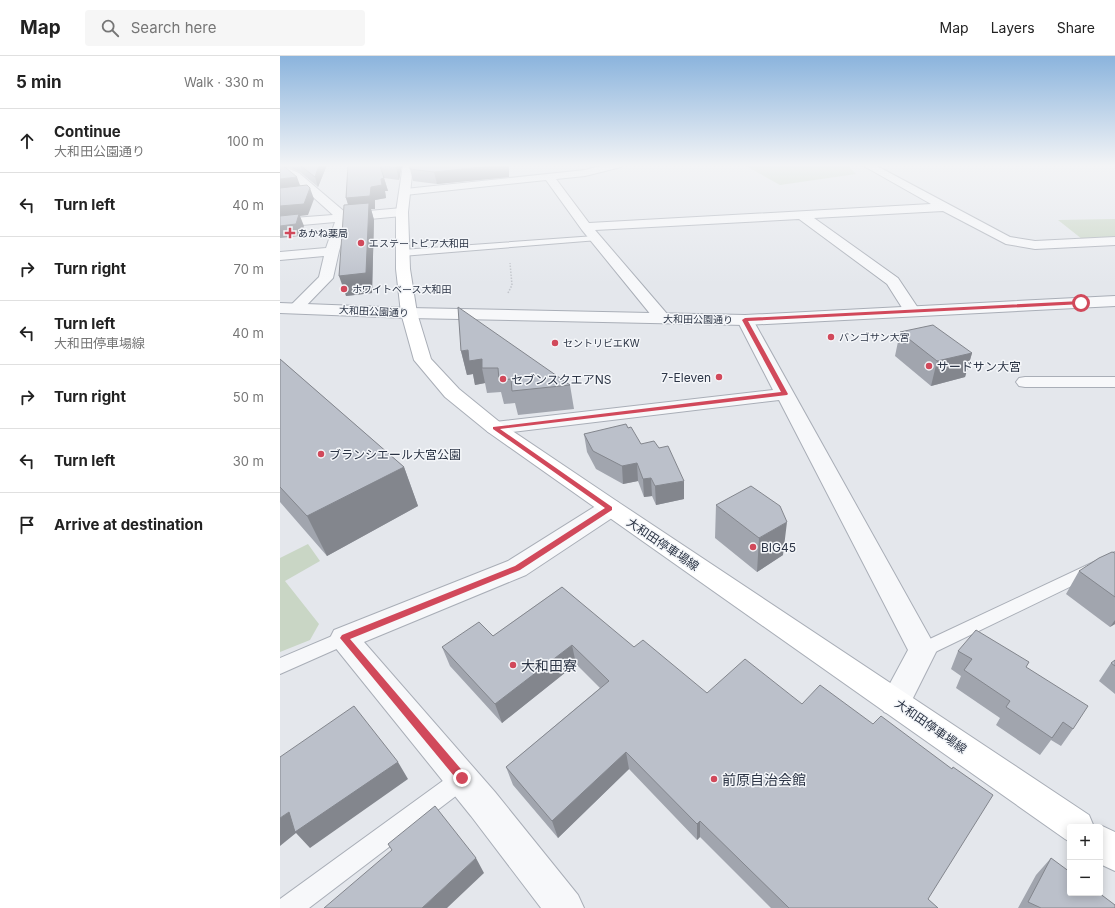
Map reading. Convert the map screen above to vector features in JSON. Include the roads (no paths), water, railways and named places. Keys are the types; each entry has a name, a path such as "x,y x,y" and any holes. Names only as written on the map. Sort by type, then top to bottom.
{"main road":[{"name":"大和田停車場線","path":"404,205 402,253 409,313 423,360 452,392 495,428 1073,824"},
{"path":"1103,845 1115,853"}],"street":[{"path":"330,205 343,217"},
{"path":"280,223 343,217 393,205"},
{"path":"569,205 590,233 662,318"},
{"path":"940,205 1006,240 1035,245 1109,241 1115,251"},
{"path":"590,233 802,215 944,207"},
{"path":"802,215 892,281 912,311"},
{"path":"296,308 326,278 332,251 343,217"},
{"path":"280,256 332,251"},
{"name":"大和田公園通り","path":"280,308 409,313 745,320 1115,301"},
{"path":"745,320 923,650 895,702"},
{"path":"1025,382 1115,382"},
{"path":"495,428 785,394"},
{"path":"565,908 462,778 344,638 517,568 610,508"}],"lane":[{"path":"402,253 508,245 590,233"},
{"path":"923,650 1115,558"},
{"path":"280,666 344,638"},
{"path":"289,908 462,778"}],"place":[{"name":"あかね薬局","path":"290,233"},
{"name":"エステートピア大和田","path":"361,243"},
{"name":"ホワイトベース大和田","path":"344,289"},
{"name":"バンゴサン大宮","path":"831,337"},
{"name":"セントリビエKW","path":"555,343"},
{"name":"サードサン大宮","path":"929,366"},
{"name":"7-Eleven","path":"719,377"},
{"name":"セブンスクエアNS","path":"503,379"},
{"name":"ブランシエール大宮公園","path":"321,454"},
{"name":"BIG45","path":"753,547"},
{"name":"大和田寮","path":"513,665"},
{"name":"前原自治会館","path":"714,779"}]}
